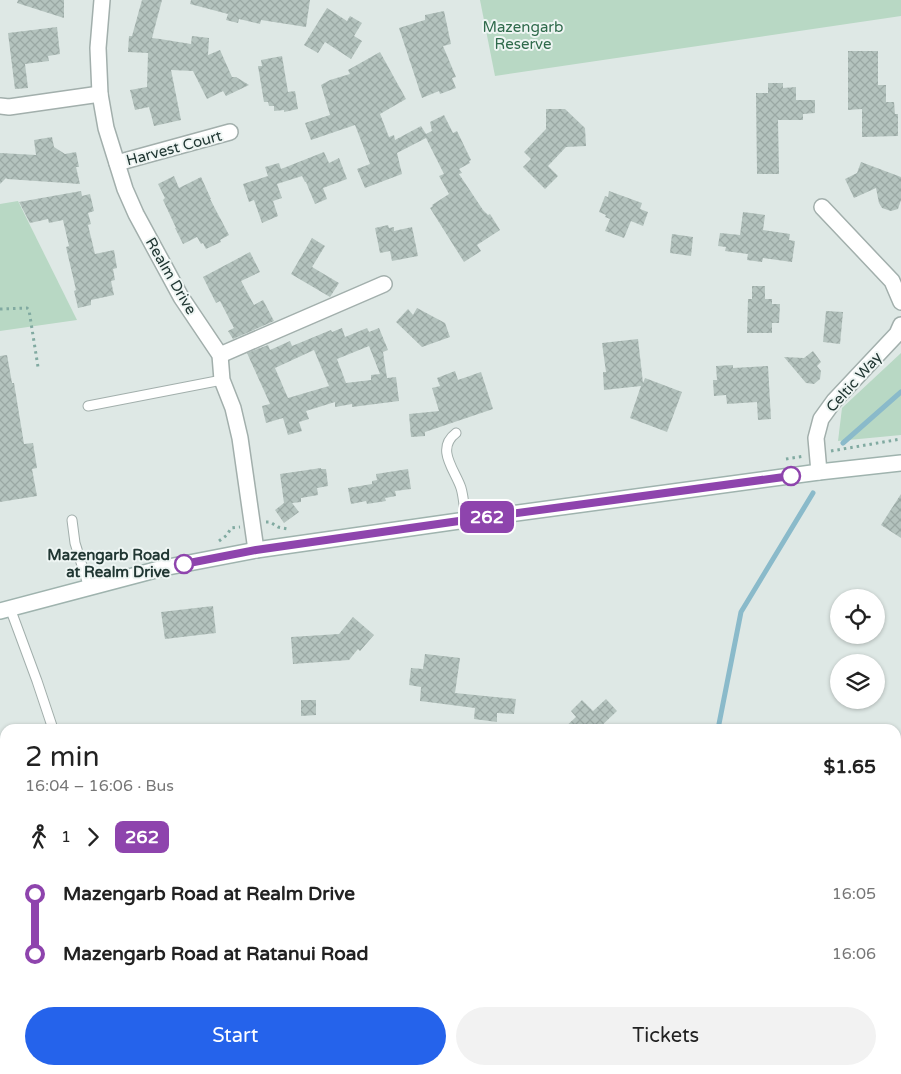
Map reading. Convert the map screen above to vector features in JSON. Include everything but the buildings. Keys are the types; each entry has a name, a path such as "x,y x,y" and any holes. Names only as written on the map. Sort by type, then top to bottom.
{"street":[{"name":"Realm Drive","path":"102,0 98,48 100,94 106,128 125,189 136,214 181,297 220,355 222,380 233,408 240,438 256,550"},
{"path":"0,106 9,107 100,94"},
{"name":"Harvest Court","path":"117,163 230,132"},
{"path":"822,208 892,281 901,302"},
{"path":"220,355 384,284"},
{"name":"Celtic Way","path":"819,472 816,438 821,419 834,401 875,360 897,334 901,325"},
{"path":"5,610 163,568 256,550 819,472 901,464"}],"lane":[{"path":"88,406 222,380"},
{"path":"456,433 448,443 447,458 461,488 466,520"},
{"path":"72,520 75,543 89,588"},
{"path":"5,610 37,680 51,724"}],"path":[{"path":"0,309 27,308 32,325 38,367"}],"green space":[{"name":"Mazengarb Reserve","path":"480,0 901,0 901,16 495,76"},
{"path":"18,201 77,320 0,331 0,204"},
{"path":"901,353 901,435 838,441 842,408"}],"waterway":[{"path":"843,443 901,392"},
{"path":"719,724 741,612 813,493"}],"bus line":[{"name":"262","path":"184,564 256,550 791,476"}],"place":[{"name":"Mazengarb Road at Realm Drive","path":"184,564"}]}
